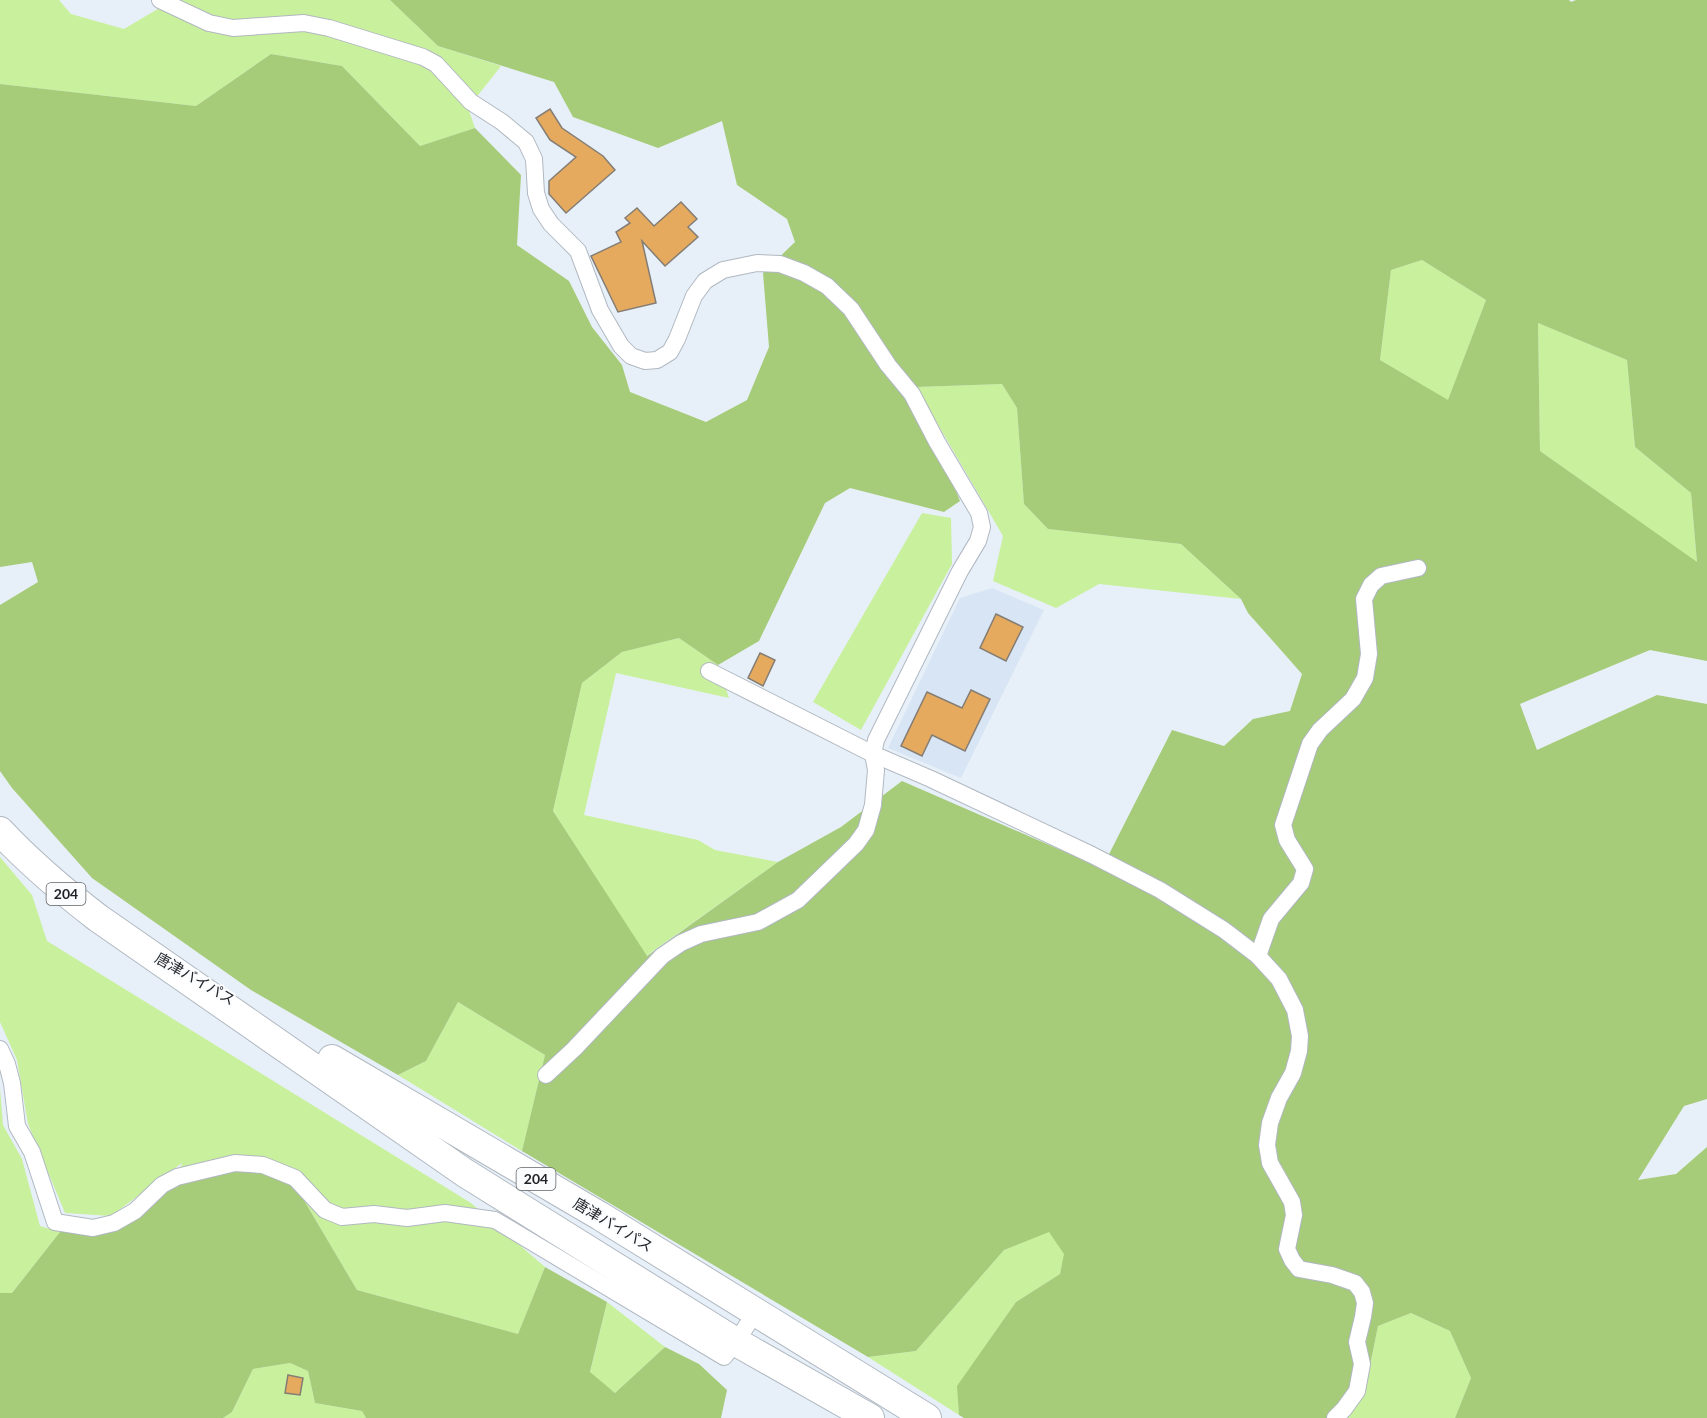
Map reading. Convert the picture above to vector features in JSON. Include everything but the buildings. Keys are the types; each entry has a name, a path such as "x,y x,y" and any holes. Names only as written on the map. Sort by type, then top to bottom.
{"highway":[{"name":"唐津バイパス","path":"0,831 27,860 61,890 465,1173 736,1342 870,1418"},
{"name":"唐津バイパス","path":"141,948 600,1216 927,1418"}],"street":[{"path":"160,0 208,23 233,28 304,23 423,57 436,64 471,102 502,122 526,142 534,159 536,193 541,209 551,224 578,250 600,310 621,346 631,356 645,361 657,360 670,352 694,296 705,281 723,270 757,263 780,264 804,273 827,286 851,309 888,365 912,394 979,513 982,527 978,541 960,571 876,740 873,754 876,770 873,805 866,830 856,844 798,900 758,922 701,934 681,943 662,956 574,1049 546,1075"},
{"path":"1258,956 1271,919 1301,883 1305,869 1287,840 1283,825 1310,744 1320,730 1353,699 1365,678 1369,654 1364,599 1371,585 1381,576 1418,568"},
{"path":"709,671 873,754 1092,855 1160,890 1214,923 1258,956 1279,979 1295,1010 1300,1036 1299,1051 1293,1072 1279,1098 1267,1145 1270,1163 1292,1202 1294,1215 1287,1249 1299,1269 1332,1275 1355,1283 1362,1292 1365,1303 1364,1317 1357,1342 1362,1364 1357,1391 1335,1418"},
{"path":"0,1049 12,1083 17,1126 32,1152 55,1222 93,1228 114,1223 135,1211 162,1185 177,1177 235,1163 263,1165 295,1178 325,1210 342,1217 374,1214 407,1218 445,1213 495,1220 724,1357 755,1313"}],"shaded area":[{"path":"992,588 1044,610 961,778 888,748 960,598"}],"green space":[{"path":"0,0 59,0 71,14 124,29 173,0 390,0 438,46 501,66 468,108 475,128 420,146 342,66 271,54 196,106 0,84"},
{"path":"390,0 1569,0 1571,2 1576,0 1707,0 1707,661 1650,650 1520,704 1537,750 1657,695 1707,704 1707,1099 1684,1106 1638,1180 1676,1174 1707,1147 1707,1418 1455,1418 1471,1378 1450,1331 1411,1313 1378,1326 1364,1395 1328,1418 964,1418 959,1415 957,1386 1016,1302 1060,1274 1064,1254 1049,1232 1004,1250 916,1351 868,1357 522,1151 545,1055 458,1002 426,1061 398,1075 251,990 92,878 12,788 0,771 0,605 38,582 32,562 0,567 0,84 196,106 271,54 342,66 420,146 475,128 521,175 517,245 569,281 592,327 622,365 630,392 706,422 747,400 769,347 763,273 795,242 787,219 737,185 722,121 658,148 573,117 554,82 438,46","holes":["1422,260 1486,300 1448,400 1380,360 1391,270","1538,323 1627,360 1635,447 1691,493 1697,562 1540,451","1002,384 1017,408 1024,504 1048,529 1181,544 1241,599 1248,613 1302,674 1290,711 1253,719 1224,746 1172,730 1102,868 902,781 841,827 778,862 647,956 553,811 582,683 622,652 679,638 718,665 759,641 825,503 850,488 944,512 960,501 916,387"]},
{"path":"1422,260 1486,300 1448,401 1380,360 1391,270"},
{"path":"1538,323 1627,360 1635,447 1691,493 1697,563 1540,451"},
{"path":"1002,384 1017,408 1024,504 1048,529 1181,544 1241,599 1099,584 1056,608 993,581 1003,536 916,387"},
{"path":"922,513 951,518 952,564 861,730 813,702"},
{"path":"679,638 718,665 729,698 616,673 584,815 698,840 715,850 778,862 646,956 553,811 582,683 622,652"},
{"path":"0,857 32,895 47,941 471,1203 545,1267 518,1334 357,1290 292,1180 176,1181 182,1163 111,1216 65,1213 28,1124 17,1060 0,1022"},
{"path":"458,1002 545,1055 522,1151 398,1075 426,1061"},
{"path":"0,1088 3,1125 22,1159 40,1226 60,1232 12,1293 0,1293"},
{"path":"249,1169 292,1180 357,1290 518,1334 545,1267 607,1302 590,1372 615,1393 665,1347 699,1364 727,1390 721,1418 366,1418 362,1411 315,1403 308,1371 290,1363 253,1369 232,1412 223,1418 0,1418 0,1293 12,1293 60,1232 115,1231 176,1181"},
{"path":"1049,1231 1065,1254 1060,1274 1016,1302 958,1386 959,1415 868,1357 916,1351 1004,1250"},
{"path":"607,1302 665,1347 615,1393 590,1373"},
{"path":"1411,1313 1450,1331 1471,1378 1455,1418 1328,1418 1364,1395 1378,1326"},
{"path":"290,1363 308,1371 315,1403 362,1411 366,1418 223,1418 232,1412 253,1369"}]}
